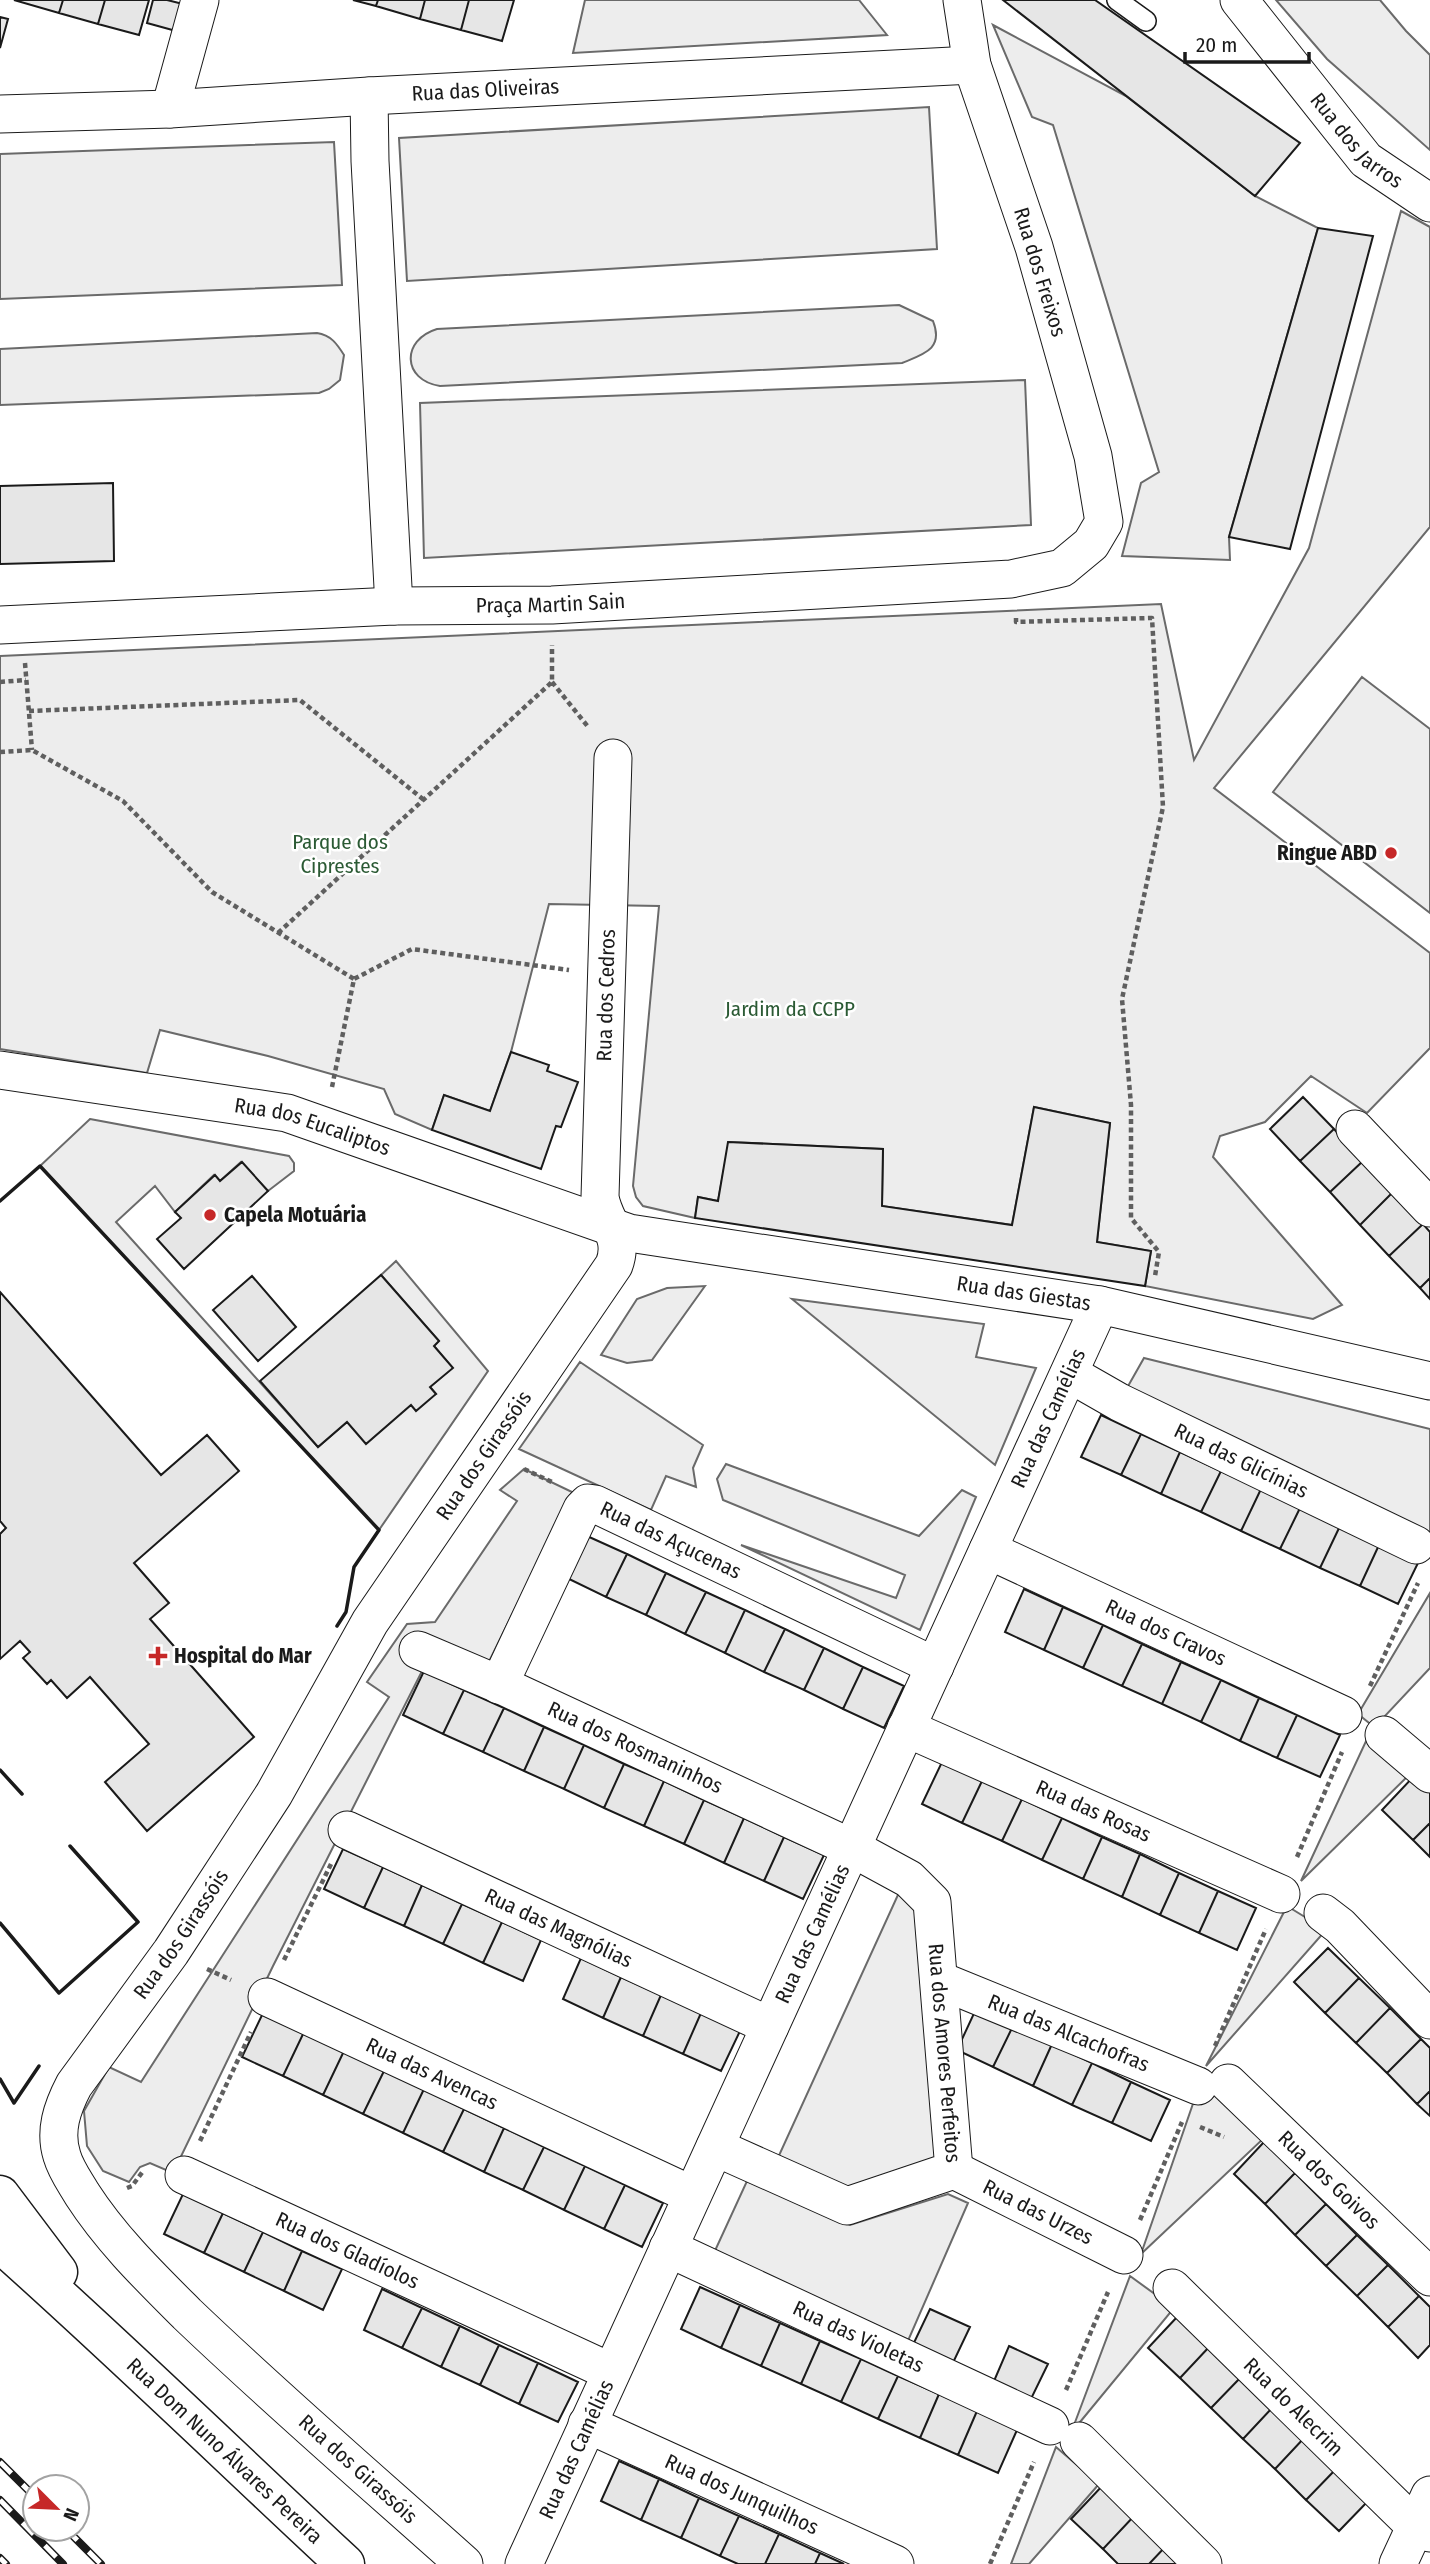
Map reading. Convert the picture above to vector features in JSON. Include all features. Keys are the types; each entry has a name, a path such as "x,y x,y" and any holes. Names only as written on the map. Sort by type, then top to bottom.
{"main road":[{"name":"Rua Dom Nuno Álvares Pereira","path":"0,2194 105,2336"},
{"name":"Rua Dom Nuno Álvares Pereira","path":"0,2242 105,2336 144,2376 345,2564"}],"street":[{"path":"170,110 200,0"},
{"name":"Rua dos Freixos","path":"962,0 972,65 1034,247 1093,456 1104,522 1091,544"},
{"name":"Rua dos Jarros","path":"1239,0 1366,160 1430,203"},
{"name":"Rua das Oliveiras","path":"0,114 170,110 369,96 972,65"},
{"path":"369,96 370,161 394,606"},
{"name":"Praça Martin Sain","path":"0,625 394,606 552,606 1011,579 1062,568 1091,544"},
{"name":"Rua dos Cedros","path":"613,758 600,1197 602,1211 614,1228"},
{"name":"Rua dos Eucaliptos","path":"0,1070 287,1113 614,1228"},
{"path":"1355,1129 1430,1208"},
{"name":"Rua das Giestas","path":"614,1228 629,1233 1100,1305 1430,1381"},
{"name":"Rua dos Girassóis","path":"464,2564 244,2368 139,2265 91,2207 62,2158 59,2123 74,2085 171,1952 274,1794 370,1622 614,1265 618,1254 614,1228"},
{"name":"Rua das Camélias","path":"524,2564 1100,1305"},
{"name":"Rua das Glicínias","path":"1070,1374 1417,1562"},
{"name":"Rua das Açucenas","path":"499,1685 582,1509 588,1503 935,1666"},
{"name":"Rua dos Cravos","path":"988,1550 1343,1733"},
{"name":"Rua dos Rosmaninhos","path":"418,1650 852,1848"},
{"name":"Rua das Rosas","path":"906,1728 1281,1894"},
{"path":"1384,1735 1430,1774"},
{"name":"Rua das Magnólias","path":"347,1830 770,2026"},
{"name":"Rua dos Amores Perfeitos","path":"715,2147 847,2206 954,2170 932,1902 909,1879 852,1848"},
{"path":"1323,1913 1340,1926 1430,2020"},
{"name":"Rua das Alcachofras","path":"939,1980 1213,2084"},
{"name":"Rua das Avencas","path":"267,1997 692,2195"},
{"name":"Rua dos Goivos","path":"1213,2084 1430,2277"},
{"name":"Rua das Urzes","path":"954,2170 1124,2255"},
{"name":"Rua dos Gladíolos","path":"184,2175 611,2372"},
{"name":"Rua das Violetas","path":"668,2248 1064,2433 1203,2564"},
{"name":"Rua do Alecrim","path":"1172,2288 1425,2518"},
{"name":"Rua dos Junquilhos","path":"587,2424 895,2564"},
{"path":"1398,2564 1425,2518"}],"lane":[{"path":"1117,0 1146,20"}],"path":[{"path":"1011,579 1016,622 1152,618 1164,807 1122,999 1131,1105 1131,1218 1159,1252"},
{"path":"552,606 552,682 613,758"},
{"path":"0,682 26,681 32,750"},
{"path":"278,933 552,682"},
{"path":"29,711 300,700 424,800"},
{"path":"0,752 32,750 123,801 212,892 354,979"},
{"path":"354,979 412,949 607,976"},
{"path":"324,1126 354,979"},
{"path":"1369,1689 1417,1562"},
{"path":"990,2564 1064,2433 1124,2255 1213,2084 1281,1894 1343,1733"},
{"path":"171,1952 267,1997"},
{"path":"91,2207 132,2186 143,2171 148,2169 175,2178 184,2175"}],"green space":[{"path":"585,0 859,0 887,35 573,53"},
{"path":"1276,0 1380,0 1430,55 1430,150 1327,59"},
{"path":"993,25 1126,96 1255,196 1318,228 1229,537 1230,560 1122,556 1141,483 1159,472 1053,125 1032,117"},
{"path":"929,107 937,249 407,281 399,138"},
{"path":"334,142 342,285 0,299 0,154"},
{"path":"1401,211 1430,227 1430,527 1214,788 1430,953 1430,1048 1367,1113 1311,1076 1265,1122 1220,1136 1213,1157 1342,1305 1313,1319 1145,1286 1151,1251 1097,1242 1110,1123 1034,1107 1012,1225 882,1206 883,1149 729,1142 718,1201 698,1197 695,1218 643,1206 636,1197 633,1186 659,906 549,904 511,1052 490,1111 444,1095 432,1130 395,1114 384,1089 268,1056 160,1030 147,1073 0,1049 0,656 1161,604 1194,760 1309,548"},
{"path":"899,305 933,321 936,330 936,338 930,349 902,363 440,386 418,376 411,359 417,342 425,334 437,329"},
{"path":"317,333 330,338 344,355 340,380 319,393 0,405 0,349"},
{"path":"1025,380 1031,525 424,558 420,403"},
{"name":"Ringue ABD","path":"1362,677 1430,729 1430,913 1273,792"},
{"path":"90,1119 289,1156 294,1163 294,1171 268,1191 241,1162 220,1181 214,1175 175,1212 155,1186 116,1222 318,1447 347,1422 411,1405 436,1394 430,1387 452,1368 434,1346 439,1341 381,1275 396,1261 488,1371 379,1530 40,1166"},
{"path":"705,1286 652,1360 627,1363 601,1355 637,1299 667,1288"},
{"path":"792,1299 984,1324 976,1357 1036,1368 995,1465"},
{"path":"1144,1358 1430,1429 1430,1553 1119,1402"},
{"path":"580,1362 703,1445 693,1468 696,1487 666,1476 651,1510 519,1449"},
{"path":"726,1464 919,1536 962,1490 976,1497 920,1630 741,1545 896,1598 905,1575 723,1500 717,1479"},
{"path":"524,1469 572,1492 479,1682 422,1671 273,1966 173,2173 150,2163 140,2167 129,2182 103,2171 87,2146 84,2111 109,2067 141,2082 389,1697 367,1682 407,1624 435,1622 517,1501 500,1490"},
{"path":"1430,1593 1430,1668 1383,1718 1384,1735 1358,1714"},
{"path":"1367,1739 1412,1772 1301,1881"},
{"path":"902,1886 925,1903 946,2166 849,2198 776,2162"},
{"path":"1287,1906 1326,1930 1206,2066"},
{"path":"1205,2069 1264,2138 1141,2254"},
{"path":"747,2181 850,2225 948,2194 968,2203 904,2350 713,2255"},
{"path":"1130,2276 1174,2308 1071,2433"},
{"path":"1056,2447 1099,2484 1029,2564 1011,2564"}],"building":[{"path":"14,0 63,0 59,13"},
{"path":"63,0 105,0 98,24 59,13"},
{"path":"105,0 149,0 139,35 98,24"},
{"path":"153,0 183,4 176,31 147,23"},
{"path":"353,0 378,0 376,6"},
{"path":"378,0 425,0 420,19 376,6"},
{"path":"425,0 469,0 461,30 420,19"},
{"path":"469,0 514,0 502,41 461,30"},
{"path":"1003,0 1095,0 1300,143 1255,196"},
{"path":"0,17 8,19 0,48"},
{"path":"1318,228 1373,236 1290,549 1229,537"},
{"path":"113,483 114,561 0,564 0,486"},
{"path":"511,1052 549,1065 547,1071 578,1082 561,1127 556,1126 541,1169 432,1130 444,1095 490,1111"},
{"path":"1303,1097 1334,1129 1300,1161 1270,1129"},
{"path":"1034,1107 1110,1123 1097,1242 1151,1251 1145,1286 695,1218 698,1197 718,1201 728,1142 883,1149 882,1206 1012,1225"},
{"path":"1334,1129 1363,1161 1330,1192 1300,1161"},
{"path":"1363,1161 1393,1192 1360,1225 1330,1192"},
{"name":"Capela Motuária","path":"242,1162 268,1191 184,1269 157,1239 181,1218 175,1212 215,1175 220,1181"},
{"path":"1393,1192 1423,1224 1389,1256 1360,1225"},
{"path":"1423,1224 1430,1232 1430,1278 1420,1288 1389,1256"},
{"path":"381,1275 439,1341 434,1346 453,1368 430,1387 436,1394 416,1411 411,1405 366,1444 347,1422 318,1447 260,1381"},
{"path":"252,1276 296,1327 258,1361 213,1310"},
{"path":"1430,1278 1430,1299 1420,1288"},
{"path":"0,1292 161,1475 207,1435 239,1471 134,1563 169,1603 150,1619 254,1737 147,1831 105,1782 149,1744 90,1677 67,1698 51,1680 47,1684 23,1658 30,1652 20,1641 0,1659 0,1534 6,1528 0,1521"},
{"path":"1101,1415 1141,1434 1121,1475 1081,1457"},
{"path":"1141,1434 1180,1452 1161,1494 1121,1475"},
{"path":"1180,1452 1221,1471 1201,1512 1161,1494"},
{"path":"1221,1471 1261,1489 1241,1531 1201,1512"},
{"path":"1261,1489 1300,1508 1280,1549 1241,1531"},
{"path":"1300,1508 1340,1526 1320,1568 1280,1549"},
{"path":"1340,1526 1379,1545 1360,1586 1320,1568"},
{"path":"587,1536 627,1554 606,1597 567,1578"},
{"path":"1379,1545 1418,1563 1398,1604 1360,1586"},
{"path":"627,1554 666,1573 646,1615 606,1597"},
{"path":"666,1573 706,1592 685,1634 646,1615"},
{"path":"1024,1589 1063,1607 1044,1650 1005,1632"},
{"path":"706,1592 745,1610 725,1653 685,1634"},
{"path":"1063,1607 1103,1625 1083,1668 1044,1650"},
{"path":"745,1610 785,1629 764,1672 725,1653"},
{"path":"1103,1625 1142,1644 1122,1686 1083,1668"},
{"path":"785,1629 824,1648 804,1690 764,1672"},
{"path":"1142,1644 1181,1662 1162,1704 1122,1686"},
{"path":"824,1648 863,1667 843,1709 804,1690"},
{"path":"1181,1662 1221,1680 1201,1722 1162,1704"},
{"path":"863,1667 904,1686 884,1728 843,1709"},
{"path":"424,1671 464,1690 443,1734 403,1715"},
{"path":"1221,1680 1259,1698 1240,1741 1201,1722"},
{"path":"464,1690 504,1708 483,1752 443,1734"},
{"path":"1259,1698 1297,1715 1277,1758 1240,1741"},
{"path":"504,1708 544,1727 524,1771 483,1752"},
{"path":"1297,1715 1340,1735 1320,1777 1277,1758"},
{"path":"544,1727 584,1745 564,1789 524,1771"},
{"path":"584,1745 624,1764 604,1808 564,1789"},
{"path":"942,1762 982,1781 962,1823 922,1804"},
{"path":"624,1764 664,1781 644,1826 604,1808"},
{"path":"1415,1775 1430,1789 1430,1823 1413,1840 1382,1810"},
{"path":"664,1781 704,1800 684,1844 644,1826"},
{"path":"982,1781 1022,1799 1002,1841 962,1823"},
{"path":"1022,1799 1062,1818 1042,1860 1002,1841"},
{"path":"704,1800 744,1818 724,1863 684,1844"},
{"path":"744,1818 784,1837 764,1881 724,1863"},
{"path":"1062,1818 1102,1837 1083,1879 1042,1860"},
{"path":"1430,1823 1430,1857 1413,1840"},
{"path":"784,1837 824,1855 803,1899 764,1881"},
{"path":"1102,1837 1140,1854 1122,1897 1083,1879"},
{"path":"343,1849 383,1867 364,1908 324,1889"},
{"path":"1140,1854 1179,1873 1160,1915 1122,1897"},
{"path":"383,1867 422,1885 404,1926 364,1908"},
{"path":"1179,1873 1218,1891 1199,1933 1160,1915"},
{"path":"422,1885 462,1904 443,1944 404,1926"},
{"path":"1218,1891 1256,1908 1237,1950 1199,1933"},
{"path":"462,1904 502,1922 483,1963 443,1944"},
{"path":"502,1922 541,1940 523,1981 483,1963"},
{"path":"1328,1948 1359,1978 1325,2013 1294,1982"},
{"path":"581,1958 621,1977 603,2018 563,1999"},
{"path":"621,1977 661,1995 643,2036 603,2018"},
{"path":"1359,1978 1390,2008 1356,2043 1325,2013"},
{"path":"661,1995 701,2013 683,2054 643,2036"},
{"path":"1390,2008 1421,2039 1387,2073 1356,2043"},
{"path":"976,2009 1013,2026 993,2067 957,2050"},
{"path":"263,2013 304,2032 283,2076 242,2057"},
{"path":"701,2013 740,2031 721,2071 683,2054"},
{"path":"1013,2026 1052,2044 1033,2086 993,2067"},
{"path":"304,2032 344,2051 323,2095 283,2076"},
{"path":"1421,2039 1430,2048 1430,2091 1417,2104 1387,2073"},
{"path":"1052,2044 1092,2063 1072,2105 1033,2086"},
{"path":"344,2051 384,2071 363,2114 323,2095"},
{"path":"1092,2063 1131,2082 1112,2123 1072,2105"},
{"path":"384,2071 424,2089 403,2133 363,2114"},
{"path":"1131,2082 1170,2100 1151,2141 1112,2123"},
{"path":"424,2089 464,2109 443,2152 403,2133"},
{"path":"1430,2091 1430,2116 1417,2104"},
{"path":"464,2109 504,2128 484,2172 443,2152"},
{"path":"504,2128 544,2147 523,2190 484,2172"},
{"path":"1264,2142 1295,2173 1265,2204 1234,2174"},
{"path":"544,2147 585,2166 564,2210 523,2190"},
{"path":"585,2166 625,2185 604,2229 564,2210"},
{"path":"1295,2173 1326,2204 1295,2235 1265,2204"},
{"path":"625,2185 663,2203 642,2247 604,2229"},
{"path":"183,2194 223,2213 204,2253 164,2234"},
{"path":"1326,2204 1357,2235 1326,2266 1295,2235"},
{"path":"223,2213 263,2232 244,2272 204,2253"},
{"path":"263,2232 302,2251 284,2291 244,2272"},
{"path":"1357,2235 1388,2265 1357,2296 1326,2266"},
{"path":"302,2251 342,2269 323,2310 284,2291"},
{"path":"1388,2265 1419,2296 1388,2327 1357,2296"},
{"path":"700,2287 740,2305 721,2348 681,2329"},
{"path":"382,2289 422,2308 402,2348 364,2330"},
{"path":"1419,2296 1430,2307 1430,2345 1418,2358 1388,2327"},
{"path":"740,2305 780,2323 761,2366 721,2348"},
{"path":"422,2308 460,2326 441,2367 402,2348"},
{"path":"930,2309 970,2327 950,2369 910,2351"},
{"path":"1178,2316 1210,2346 1180,2378 1148,2348"},
{"path":"780,2323 820,2341 801,2384 761,2366"},
{"path":"460,2326 499,2345 480,2385 441,2367"},
{"path":"820,2341 861,2359 841,2402 801,2384"},
{"path":"499,2345 538,2363 519,2404 480,2385"},
{"path":"1009,2346 1048,2364 1028,2405 991,2388"},
{"path":"1210,2346 1242,2376 1211,2408 1180,2378"},
{"path":"861,2359 898,2376 878,2419 841,2402"},
{"path":"538,2363 578,2382 558,2422 519,2404"},
{"path":"898,2376 939,2394 920,2438 878,2419"},
{"path":"1242,2376 1273,2407 1243,2439 1211,2408"},
{"path":"939,2394 977,2411 958,2455 920,2438"},
{"path":"1273,2407 1305,2437 1275,2469 1243,2439"},
{"path":"977,2411 1017,2430 998,2473 958,2455"},
{"path":"1305,2437 1337,2468 1306,2500 1275,2469"},
{"path":"619,2461 659,2479 641,2520 601,2501"},
{"path":"1337,2468 1370,2499 1339,2531 1306,2500"},
{"path":"659,2479 699,2498 681,2538 641,2520"},
{"path":"1104,2484 1135,2515 1103,2549 1071,2519"},
{"path":"699,2498 739,2516 720,2556 681,2538"},
{"path":"1135,2515 1167,2545 1149,2564 1118,2564 1103,2549"},
{"path":"739,2516 779,2534 765,2564 738,2564 720,2556"},
{"path":"779,2534 820,2553 815,2564 765,2564"},
{"path":"1167,2545 1186,2564 1149,2564"},
{"path":"820,2553 844,2564 815,2564"}],"railway":[{"path":"0,2462 21,2483"},
{"path":"0,2500 63,2564"},
{"path":"80,2543 101,2564"},
{"path":"0,2558 6,2564"}],"wall":[{"path":"0,1201 40,1166 379,1530 354,1567 346,1612 337,1626"},
{"path":"0,1770 22,1794"},
{"path":"0,1923 59,1993 138,1922 70,1846"},
{"path":"0,2079 14,2103 39,2066"}],"place":[{"name":"Ringue ABD","path":"1391,853"},
{"name":"Capela Motuária","path":"210,1215"},
{"name":"Hospital do Mar","path":"158,1656"}],"park label":[{"name":"Parque dos Ciprestes","path":"340,854"},
{"name":"Jardim da CCPP","path":"790,1009"}]}
